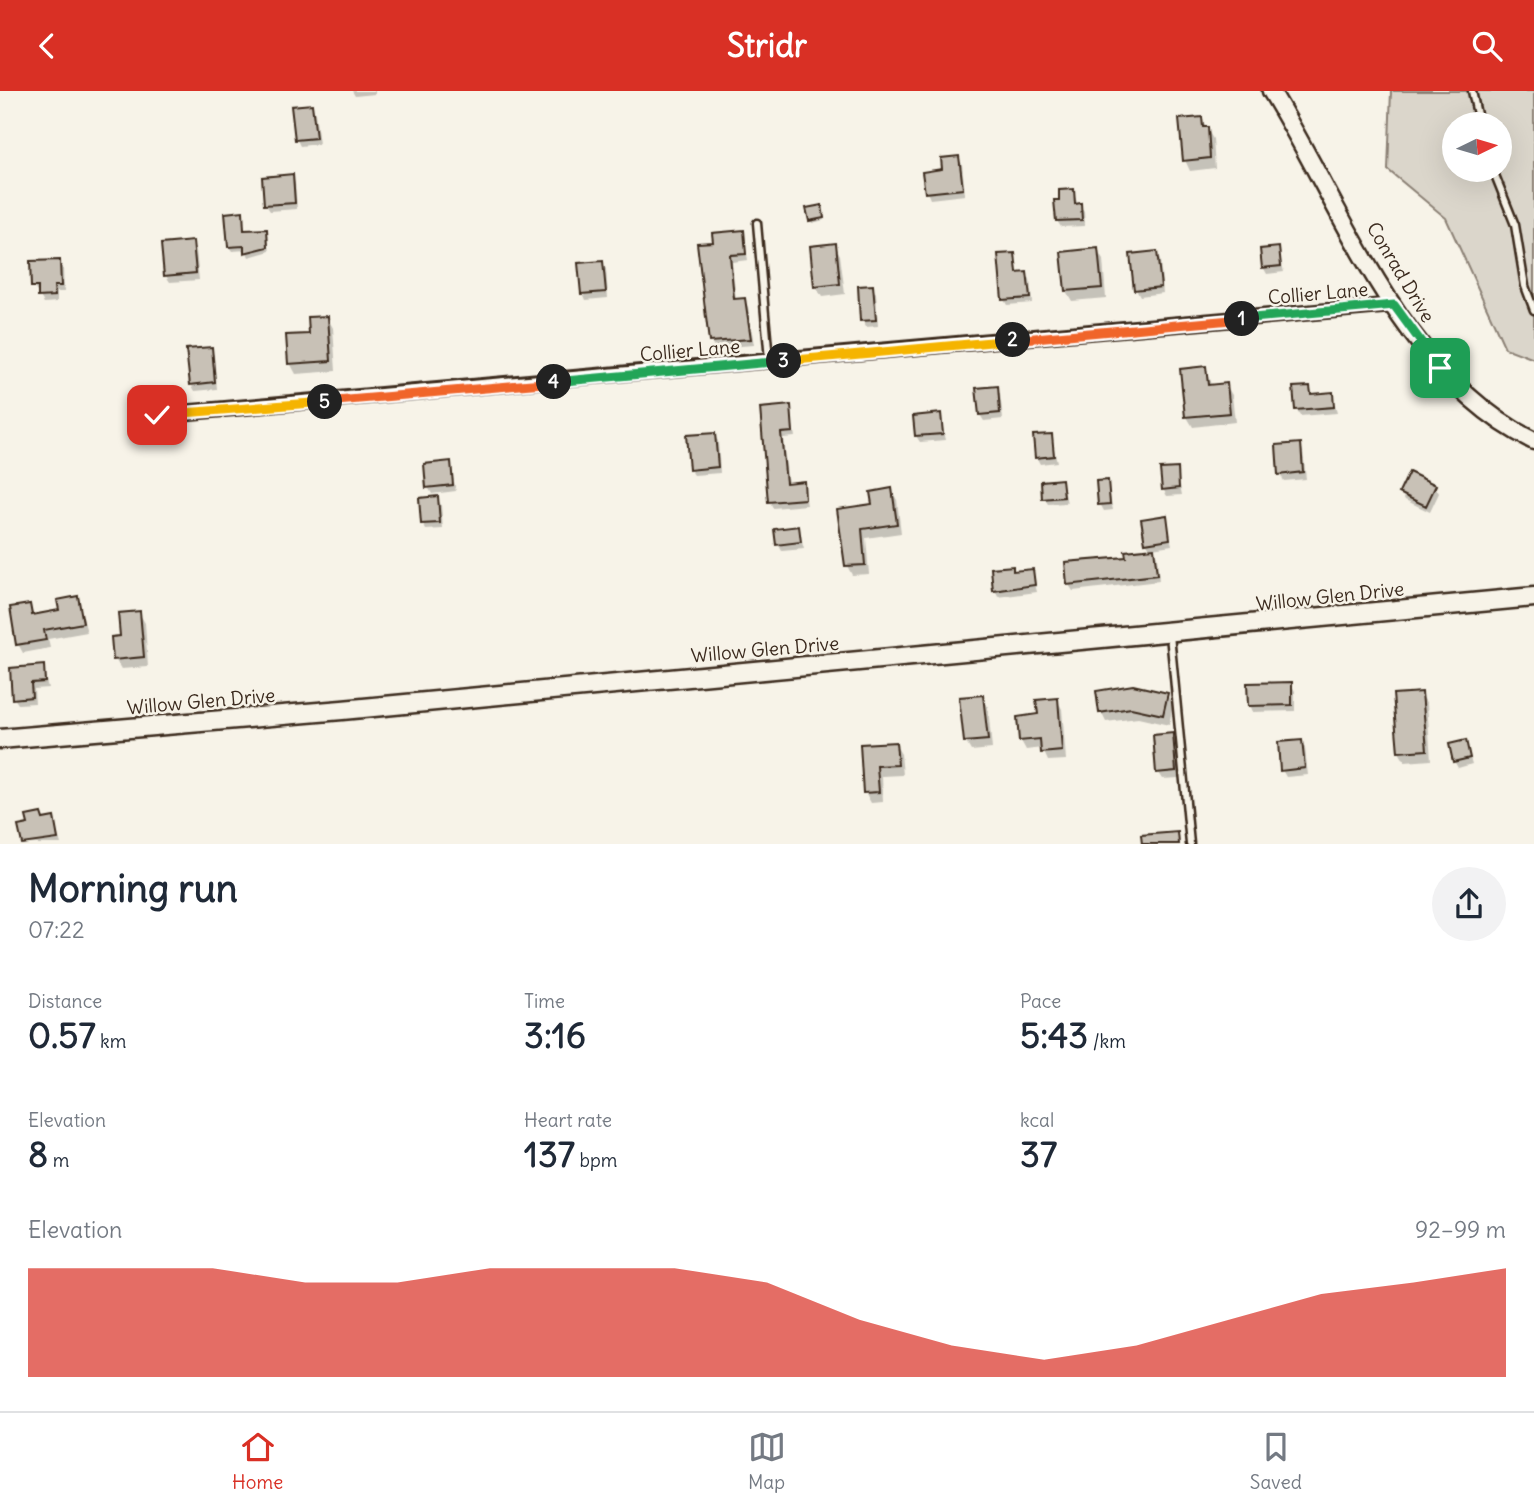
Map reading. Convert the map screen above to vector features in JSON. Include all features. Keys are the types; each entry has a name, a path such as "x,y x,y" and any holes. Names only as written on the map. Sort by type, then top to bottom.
{"main road":[{"name":"Willow Glen Drive","path":"0,739 1170,633 1534,597"}],"street":[{"name":"Conrad Drive","path":"1271,91 1394,305 1440,368 1469,396 1534,441"},
{"name":"Collier Lane","path":"157,415 1394,305"}],"lane":[{"path":"1472,91 1476,112"},
{"path":"1498,182 1515,225 1525,286 1534,310"},
{"path":"757,223 769,362"},
{"path":"1170,633 1190,844"}],"shaded area":[{"path":"1391,91 1534,91 1534,359 1505,348 1446,218 1388,170"}],"building":[{"path":"312,104 316,138 295,140 291,106"},
{"path":"1202,117 1203,127 1208,127 1210,158 1183,161 1179,119"},
{"path":"959,156 963,189 925,193 922,172 942,169 941,158"},
{"path":"293,174 295,203 264,205 262,177"},
{"path":"1074,189 1075,204 1081,203 1082,220 1056,221 1054,200 1059,200 1059,190"},
{"path":"822,205 824,218 809,221 806,208"},
{"path":"243,211 244,230 267,229 268,247 244,253 244,246 228,247 225,213"},
{"path":"744,230 746,254 730,255 734,299 745,298 751,339 709,342 697,243 713,242 712,233"},
{"path":"193,241 196,273 164,276 161,244"},
{"path":"836,243 840,284 814,287 810,246"},
{"path":"1279,247 1281,266 1262,268 1260,249"},
{"path":"1098,248 1102,288 1065,291 1061,252"},
{"path":"1157,251 1161,287 1134,290 1130,254"},
{"path":"1015,253 1017,273 1027,272 1030,298 1002,300 998,254"},
{"path":"60,260 61,286 54,286 55,296 38,297 38,287 31,287 30,261"},
{"path":"603,261 606,292 581,294 578,263"},
{"path":"873,285 876,320 860,321 858,286"},
{"path":"328,316 331,361 288,364 286,335 309,334 308,317"},
{"path":"212,347 215,382 190,385 186,349"},
{"path":"1206,366 1208,385 1227,383 1230,413 1185,417 1180,369"},
{"path":"998,386 1000,413 979,415 976,388"},
{"path":"1310,386 1311,394 1333,392 1334,407 1295,410 1293,387"},
{"path":"791,405 793,432 781,433 786,483 804,481 805,499 768,502 760,408"},
{"path":"941,413 943,434 915,436 913,416"},
{"path":"715,433 718,467 689,470 686,435"},
{"path":"1052,434 1054,456 1035,458 1033,435"},
{"path":"1301,443 1303,472 1278,475 1276,445"},
{"path":"451,461 453,485 426,488 424,464"},
{"path":"1178,468 1179,488 1162,490 1160,469"},
{"path":"1409,472 1436,485 1426,506 1399,493"},
{"path":"1062,479 1064,497 1042,499 1041,481"},
{"path":"1108,480 1110,504 1098,505 1096,481"},
{"path":"892,488 897,524 862,529 865,565 845,566 837,509 872,504 870,492"},
{"path":"438,496 440,523 421,524 419,498"},
{"path":"1167,515 1170,539 1145,543 1141,519"},
{"path":"799,526 801,542 776,545 774,529"},
{"path":"1154,548 1157,575 1067,585 1065,562 1126,557 1125,551"},
{"path":"1013,566 1013,571 1033,569 1035,585 993,591 991,568"},
{"path":"78,596 83,623 44,630 46,640 16,645 10,607 30,604 32,615 59,610 57,600"},
{"path":"140,611 144,657 113,660 111,637 120,636 118,613"},
{"path":"44,665 45,682 31,683 32,697 12,699 10,668"},
{"path":"1292,682 1292,705 1248,706 1247,683"},
{"path":"1133,685 1168,693 1163,715 1131,708 1099,713 1096,691"},
{"path":"1422,692 1427,750 1398,752 1393,694"},
{"path":"983,695 988,740 964,742 959,697"},
{"path":"1058,698 1062,751 1041,753 1040,739 1019,741 1017,717 1038,714 1036,700"},
{"path":"1173,733 1176,771 1156,773 1153,735"},
{"path":"1302,740 1305,768 1280,771 1278,742"},
{"path":"1466,740 1470,758 1453,762 1449,744"},
{"path":"896,742 898,765 877,766 879,792 863,793 860,744"},
{"path":"41,813 43,819 54,817 58,839 22,844 18,826 28,824 26,816"},
{"path":"1178,832 1179,844 1142,844 1141,835"}],"route":[{"path":"157,415 1394,305 1440,368"}]}
